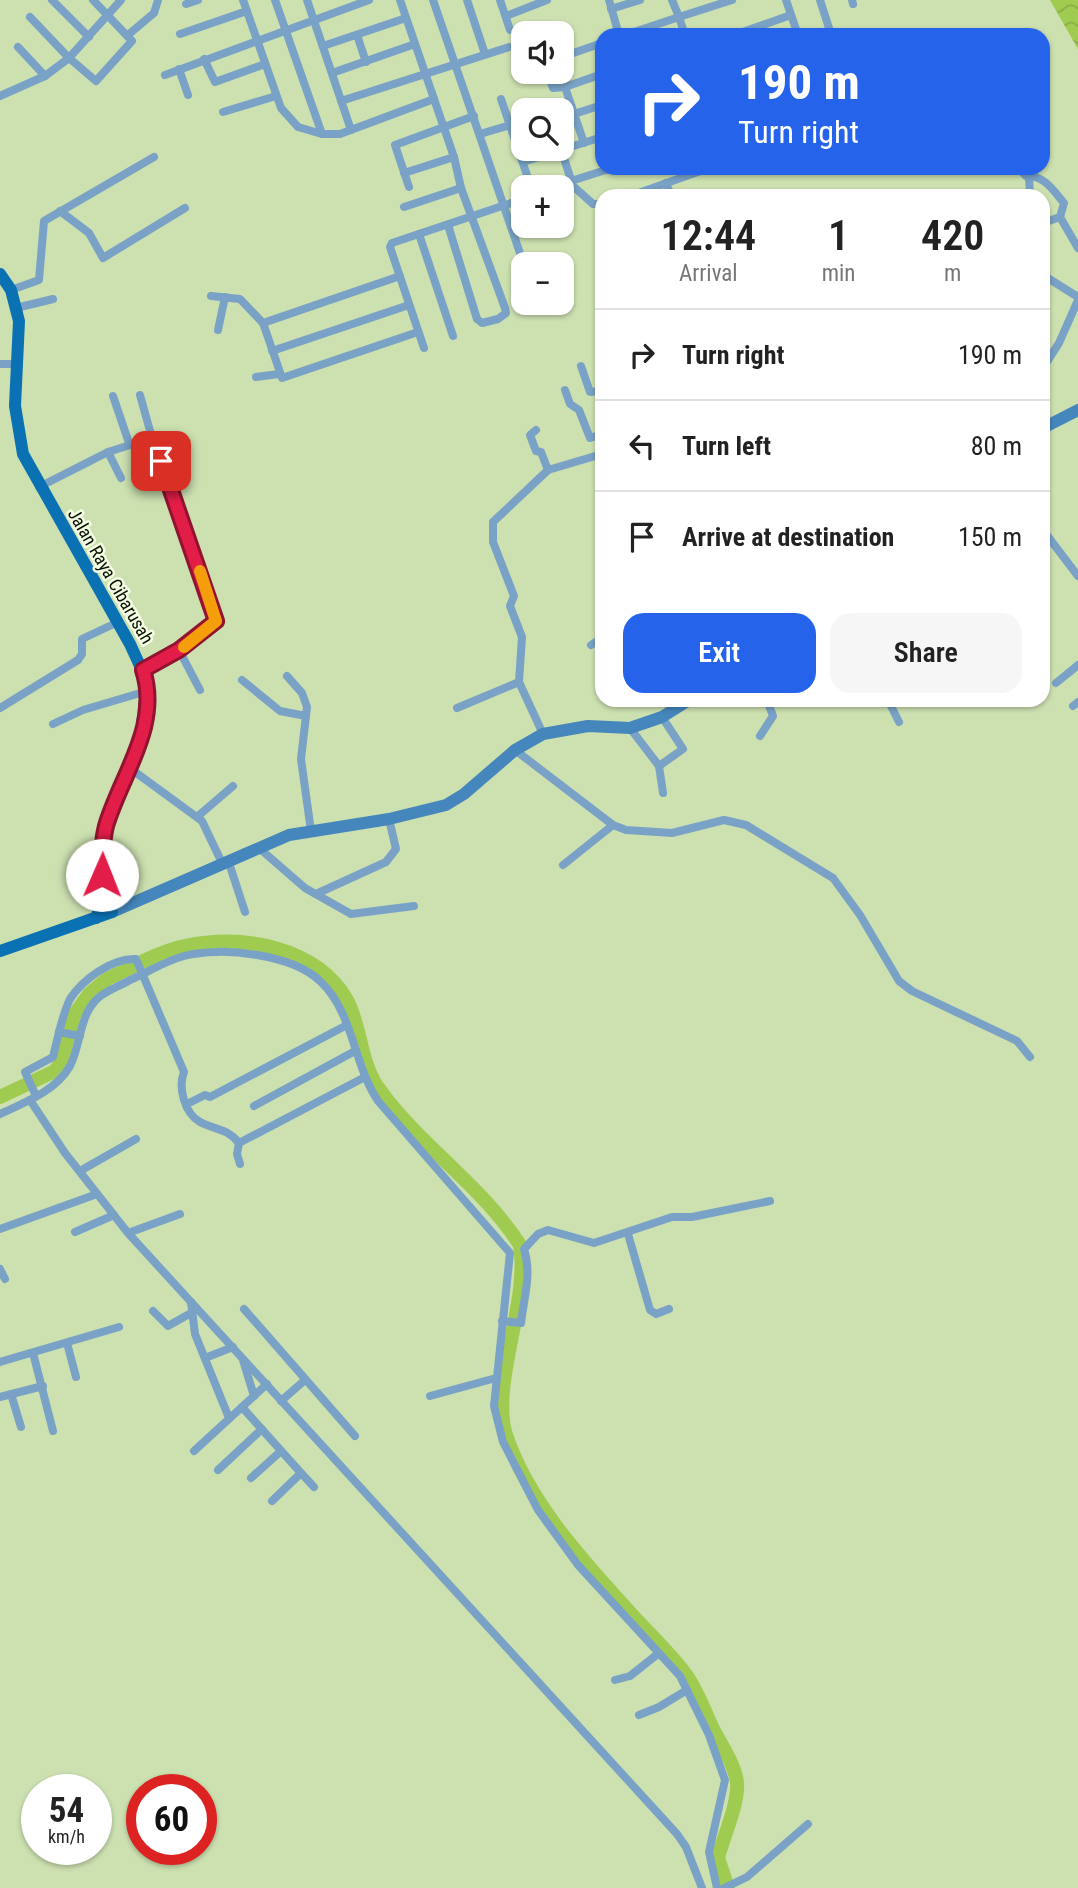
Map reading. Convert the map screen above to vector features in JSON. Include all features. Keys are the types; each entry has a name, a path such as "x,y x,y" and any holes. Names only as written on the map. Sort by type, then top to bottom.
{"main road":[{"name":"Jalan Raya Cibarusah","path":"0,274 11,290 19,321 15,406 18,436 39,487 143,670 147,691 144,726 131,769 110,814 103,839 103,899 96,918"},
{"path":"0,951 113,912 103,899"}],"street":[{"path":"52,0 89,37"},
{"path":"30,18 96,81 131,44 128,35 93,0"},
{"path":"0,96 45,76 69,58 121,0"},
{"path":"128,35 154,13 158,0"},
{"path":"186,4 198,0"},
{"path":"243,0 276,96 291,122 322,134 340,134 434,99"},
{"path":"275,0 322,134"},
{"path":"307,0 351,130"},
{"path":"165,75 369,0"},
{"path":"400,0 444,127 461,188 505,307 506,313 498,319 478,322 448,225"},
{"path":"433,0 520,252"},
{"path":"467,0 485,54"},
{"path":"500,0 510,30"},
{"path":"506,16 547,0"},
{"path":"609,0 617,28"},
{"path":"611,9 640,0"},
{"path":"672,0 683,28"},
{"path":"646,28 733,0"},
{"path":"786,0 795,28"},
{"path":"820,0 830,28"},
{"path":"180,34 247,11"},
{"path":"754,28 791,15"},
{"path":"323,47 406,18"},
{"path":"356,35 366,62"},
{"path":"332,74 415,44"},
{"path":"574,53 595,45"},
{"path":"18,47 45,76"},
{"path":"341,101 455,62 509,47"},
{"path":"204,60 215,82 265,64"},
{"path":"179,69 188,95"},
{"path":"552,84 553,88 565,88 595,77"},
{"path":"565,88 568,98"},
{"path":"223,112 276,96"},
{"path":"502,99 527,175"},
{"path":"584,143 574,114 595,107"},
{"path":"409,187 395,145 474,117"},
{"path":"480,134 510,125"},
{"path":"574,147 595,139"},
{"path":"11,290 39,280 44,221 154,157"},
{"path":"404,173 454,158"},
{"path":"574,180 595,173"},
{"path":"650,189 689,175"},
{"path":"1026,175 1044,180 1064,203 1060,217 1078,248"},
{"path":"1029,177 1030,189"},
{"path":"666,183 668,189"},
{"path":"574,184 595,204"},
{"path":"404,207 461,188"},
{"path":"424,348 391,245 511,203"},
{"path":"60,211 89,233 103,258 185,208"},
{"path":"1050,221 1060,217"},
{"path":"419,234 453,336"},
{"path":"262,323 400,276"},
{"path":"1050,280 1078,299 1050,357"},
{"path":"211,296 240,299 262,323 279,374 285,378 418,332"},
{"path":"218,330 225,297"},
{"path":"16,308 53,299"},
{"path":"272,351 409,305"},
{"path":"0,364 18,364"},
{"path":"581,366 590,392 595,392"},
{"path":"256,377 279,374"},
{"path":"565,390 570,404 579,410 590,438 595,436"},
{"path":"140,395 152,438 216,621 179,650 143,670"},
{"path":"113,396 130,443"},
{"path":"1050,424 1078,410"},
{"path":"536,430 529,440 536,451 541,452 548,470"},
{"path":"39,487 108,452 152,438"},
{"path":"108,452 121,478"},
{"path":"543,734 519,682 522,637 510,606 514,596 508,575 491,532 493,522 548,470 595,456"},
{"path":"1050,539 1078,576"},
{"path":"0,708 78,660 82,654 82,639 118,622"},
{"path":"591,645 595,642"},
{"path":"179,650 200,690"},
{"path":"1056,683 1078,665"},
{"path":"287,676 305,700 301,759 311,831"},
{"path":"243,680 280,711 306,716"},
{"path":"457,708 519,682"},
{"path":"52,723 83,710 147,691"},
{"path":"113,912 289,835 433,810 456,799 515,750 543,734 588,726 630,728 662,717 678,707"},
{"path":"760,736 772,722 768,707"},
{"path":"892,707 899,722"},
{"path":"659,766 683,749 662,717"},
{"path":"630,728 659,766 663,793"},
{"path":"515,750 613,825 672,833 724,820 737,821 756,831 833,878 860,915 899,981 928,999 1017,1041 1030,1057"},
{"path":"131,769 197,817 209,831 226,864 245,912"},
{"path":"197,817 233,786"},
{"path":"316,894 388,861 396,849 389,819"},
{"path":"563,865 613,825"},
{"path":"259,848 291,877 342,909 359,915 414,906"},
{"path":"0,1114 33,1098 66,1072 77,1035 90,1007 140,968 202,953 278,959 295,964 321,981 337,1003 365,1077 390,1116 441,1170 510,1253 505,1321 496,1378 496,1420 507,1453 524,1487 578,1565 680,1676 687,1690 718,1757 724,1780 709,1852 717,1888"},
{"path":"239,1143 230,1133 196,1119 187,1104 179,1082 184,1072 140,968 132,958 111,964 94,975 71,999 52,1057 25,1072 32,1087 33,1098 80,1171 128,1233 652,1805 686,1847 702,1888"},
{"path":"187,1104 205,1095 211,1097 347,1025"},
{"path":"60,1031 77,1035"},
{"path":"254,1105 355,1051"},
{"path":"239,1143 365,1077"},
{"path":"80,1171 136,1139"},
{"path":"239,1143 237,1154 240,1164"},
{"path":"0,1229 97,1194"},
{"path":"505,1321 520,1324 528,1286 529,1266 524,1249 532,1239 548,1230 594,1243 628,1234 672,1217 692,1217 770,1202"},
{"path":"75,1232 114,1214"},
{"path":"128,1233 180,1214"},
{"path":"628,1234 650,1310 656,1314 669,1309"},
{"path":"0,1269 5,1279"},
{"path":"191,1302 191,1314 205,1358 229,1418"},
{"path":"244,1310 355,1436"},
{"path":"153,1311 168,1326 191,1314"},
{"path":"0,1362 119,1327"},
{"path":"66,1343 76,1377"},
{"path":"205,1358 233,1347"},
{"path":"33,1353 53,1431"},
{"path":"242,1357 254,1395"},
{"path":"430,1396 496,1378"},
{"path":"281,1401 304,1380"},
{"path":"194,1451 267,1384"},
{"path":"0,1397 43,1385"},
{"path":"11,1394 21,1427"},
{"path":"242,1407 314,1487"},
{"path":"218,1470 262,1429"},
{"path":"251,1478 281,1451"},
{"path":"272,1501 301,1473"},
{"path":"615,1680 630,1676 659,1653"},
{"path":"639,1714 659,1707 687,1690"},
{"path":"726,1887 747,1877 808,1824"}],"water":[{"path":"1050,0 1078,0 1078,49"}],"waterway":[{"path":"0,1097 55,1071 62,1060 74,1015 89,994 107,979 165,952 207,943 253,944 297,956 316,967 333,982 352,1010 367,1066 377,1086 411,1127 505,1223 520,1245 520,1291 503,1392 502,1415 506,1435 529,1485 561,1532 597,1576 668,1653 695,1689 733,1768 737,1782 733,1810 718,1858 728,1888"}],"slow traffic":[{"path":"184,647 214,626 216,621 200,571"}],"route":[{"path":"102,875 106,827 131,769 144,726 147,681 143,670 179,650 214,626 216,621 161,461"}]}
